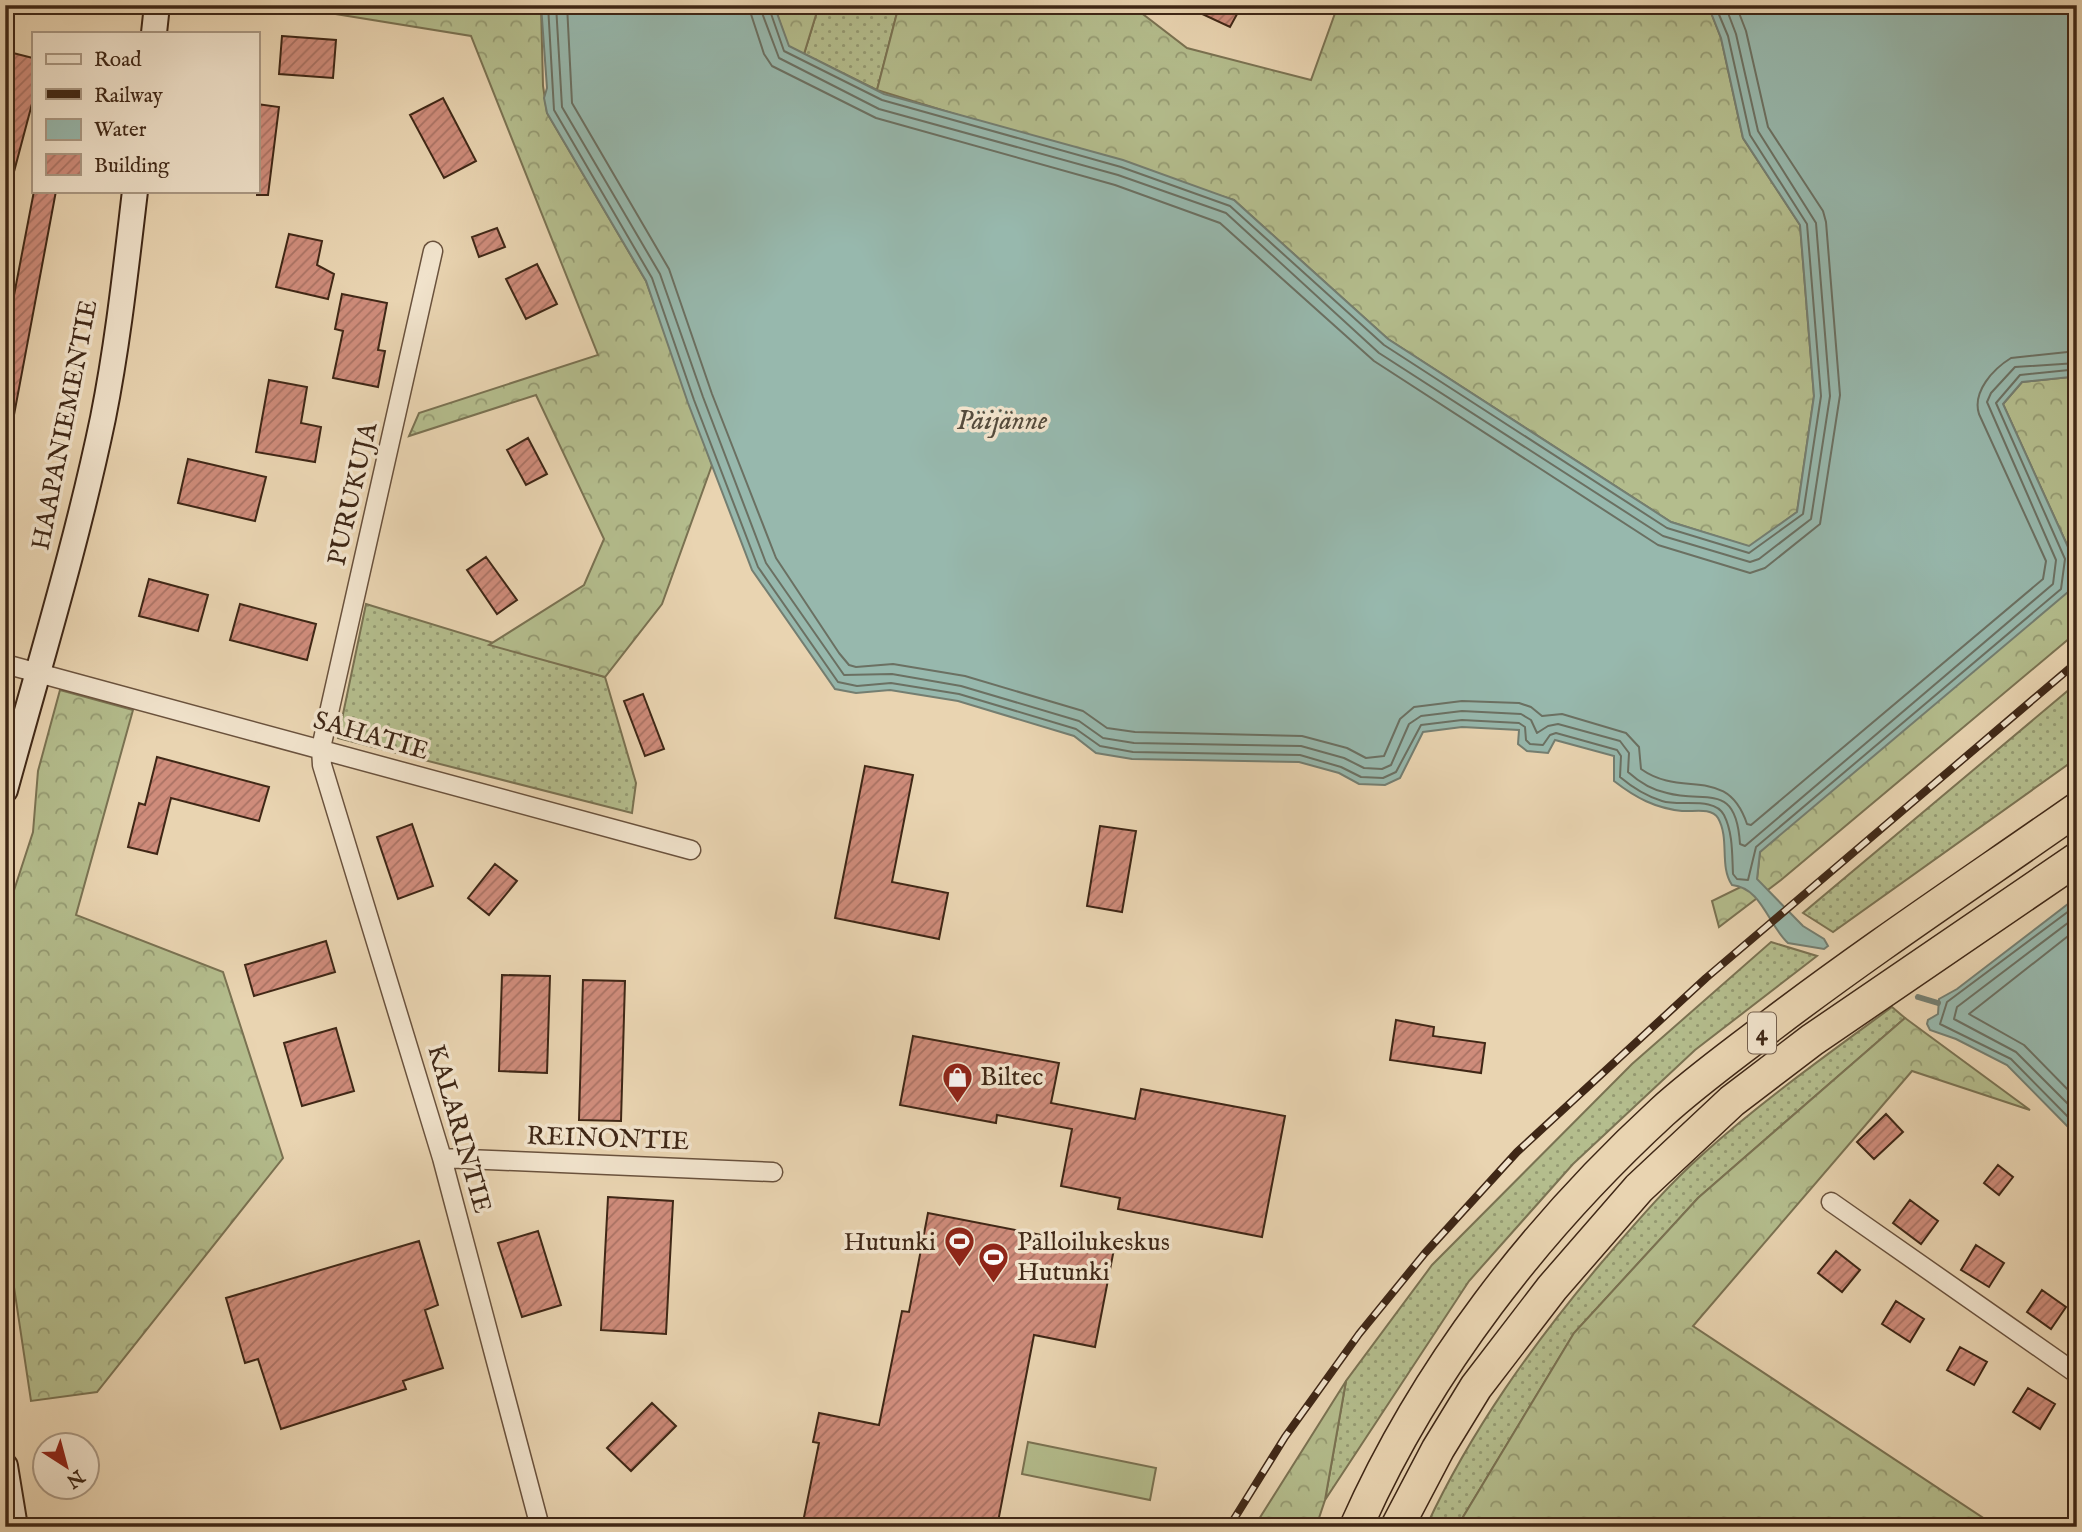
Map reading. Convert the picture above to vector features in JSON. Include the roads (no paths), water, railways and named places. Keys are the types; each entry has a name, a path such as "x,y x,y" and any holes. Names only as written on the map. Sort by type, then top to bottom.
{"highway":[{"name":"4","path":"1356,1527 1416,1413 1451,1355 1515,1269 1614,1160 1664,1111 1794,1008 2077,809"},
{"name":"4","path":"1397,1527 1438,1450 1476,1387 1552,1288 1639,1188 1732,1101 1812,1040 2077,859"}],"street":[{"path":"154,32 157,5"},
{"name":"HAAPANIEMENTIE","path":"5,790 69,558 103,418 119,324 135,192"},
{"name":"PURUKUJA","path":"321,748 433,251"},
{"name":"SAHATIE","path":"5,664 691,850"},
{"name":"KALARINTIE","path":"321,748 322,765 442,1158 540,1527"},
{"name":"REINONTIE","path":"442,1158 773,1172"},
{"path":"1831,1202 2077,1374"},
{"path":"5,1466 15,1527"}],"water":[{"name":"Päijänne","path":"541,5 774,5 789,46 884,94 1123,160 1234,200 1388,339 1671,522 1749,546 1797,512 1814,396 1800,225 1743,138 1721,38 1708,5 2077,5 2077,383 2070,377 2022,382 2003,404 2073,558 2068,592 1760,852 1757,879 1803,926 1824,939 1828,946 1824,949 1788,943 1758,900 1751,893 1732,885 1726,869 1722,826 1711,812 1672,810 1638,797 1614,781 1614,756 1555,740 1548,753 1527,751 1518,744 1519,730 1462,727 1423,732 1400,778 1385,785 1359,784 1339,773 1299,762 1132,759 1096,753 1074,736 958,701 890,690 856,693 835,689 752,570 688,403 646,281 547,113 544,98 547,88"},
{"path":"2077,897 2077,1136 2007,1065 1956,1039 1930,1030 1927,1024 1928,1020 1938,1014 1939,999 1957,989"}],"waterway":[{"path":"1918,997 1938,1003"}],"railway":[{"path":"1229,1527 1285,1437 1359,1334 1425,1253 1517,1152 1706,978 2077,662"}],"place":[{"name":"Biltec","path":"957,1104"},
{"name":"Hutunki","path":"959,1269"},
{"name":"Palloilukeskus Hutunki","path":"994,1284"}]}
